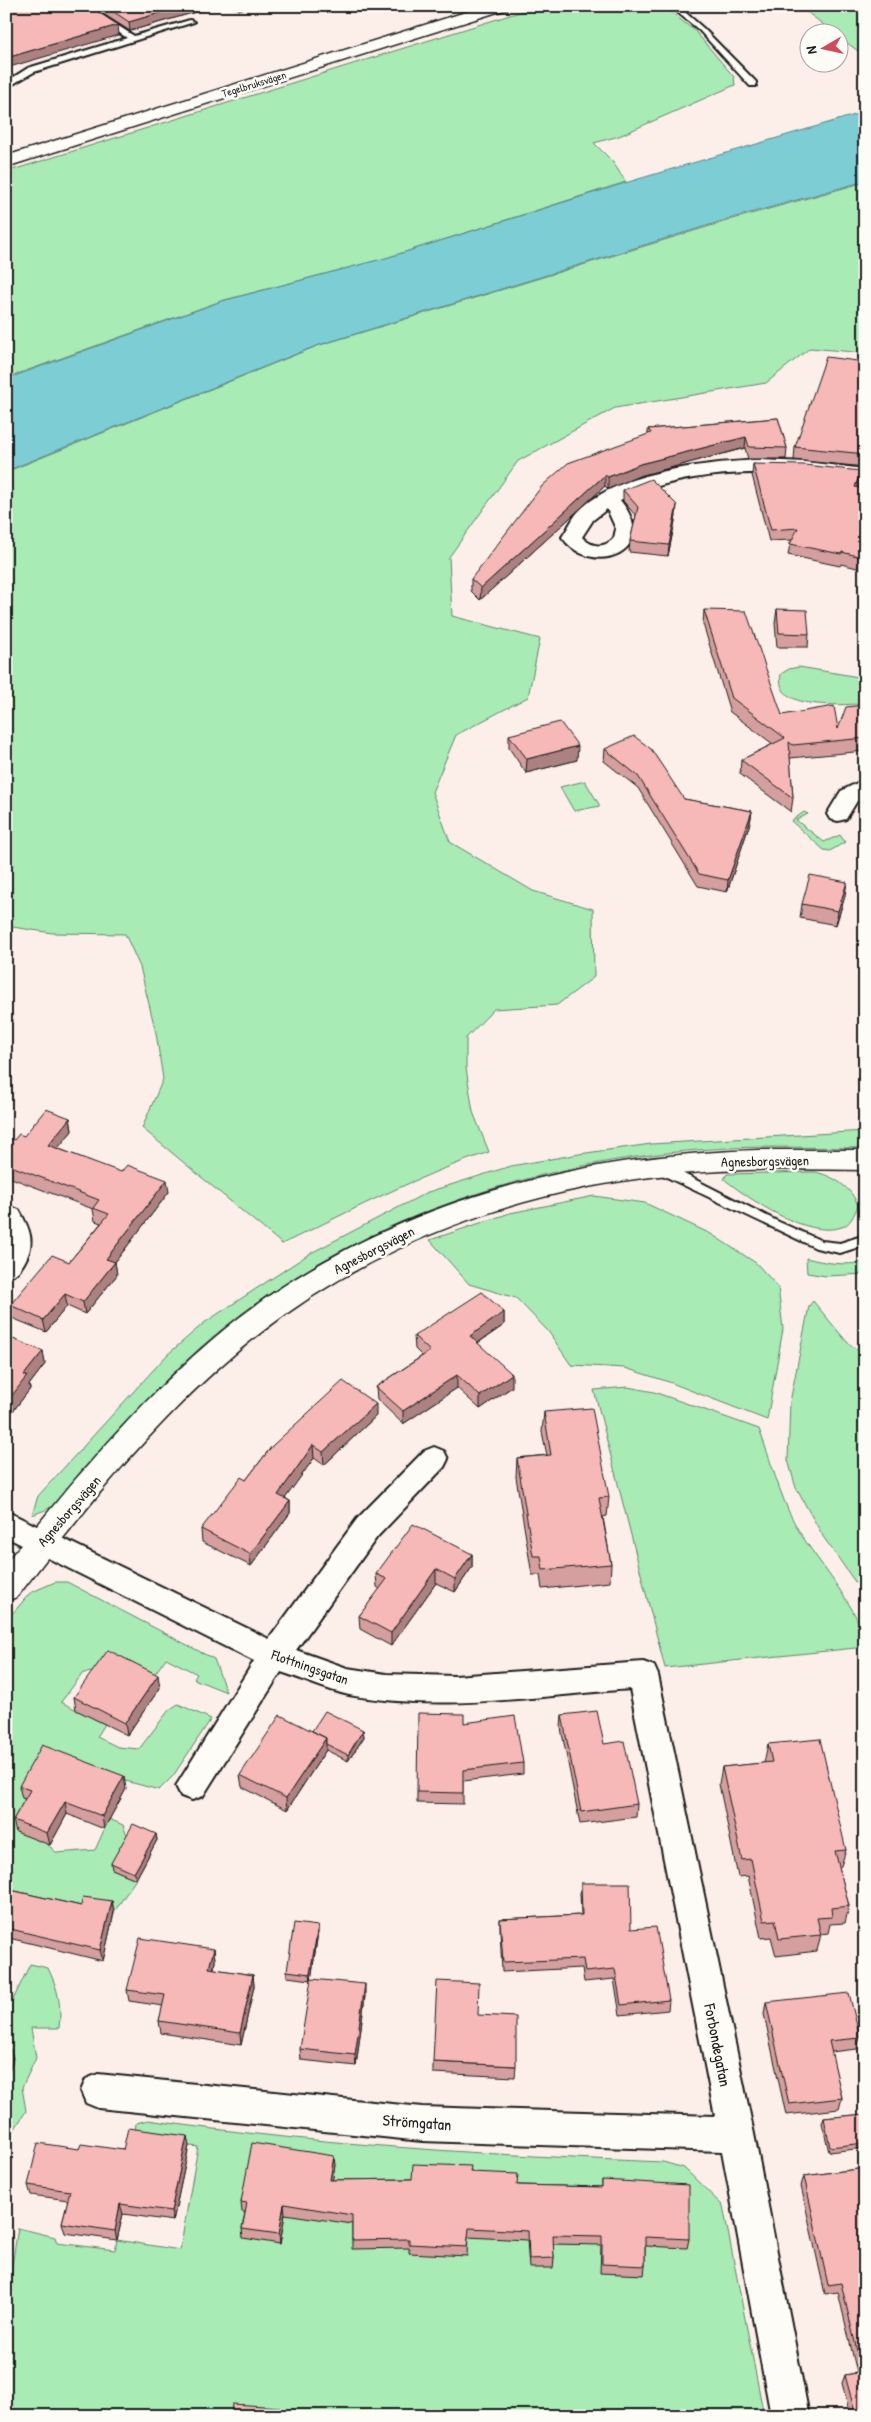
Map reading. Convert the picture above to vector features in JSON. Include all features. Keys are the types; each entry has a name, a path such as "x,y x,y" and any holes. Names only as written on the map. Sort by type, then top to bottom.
{"street":[{"name":"Tegelbruksvägen","path":"6,162 502,6"},
{"path":"608,498 645,483 712,469 787,466 865,475"},
{"path":"838,814 849,796 865,786"},
{"name":"Agnesborgsvägen","path":"6,1588 42,1541 125,1446 188,1378 244,1329 294,1294 337,1268 404,1233 481,1205 561,1182 654,1167 709,1162 865,1160"},
{"path":"6,1215 10,1217 19,1233 17,1255 6,1268"},
{"path":"192,1786 274,1656 367,1528 434,1459"},
{"name":"Flottningsgatan","path":"6,1523 274,1656 347,1681 386,1688 455,1689 643,1675"},
{"name":"Forbondegatan","path":"643,1675 736,2134 790,2416"},
{"name":"Strömgatan","path":"98,2091 422,2124 736,2134"}],"lane":[{"path":"82,6 133,39"},
{"path":"673,6 701,29 753,84"},
{"path":"6,86 20,75 31,70 190,22"},
{"path":"654,1167 680,1177 774,1225 820,1245 840,1248 865,1240"}],"green space":[{"path":"539,6 663,6 695,31 734,77 735,85 619,136 594,143 612,161 626,182 386,258 221,301 6,378 6,172"},
{"path":"799,6 865,6 865,56 848,44 848,22 820,22"},
{"path":"865,182 865,353 810,348 766,383 615,408 518,461 449,557 452,616 540,639 528,697 456,735 432,792 450,842 533,891 593,909 594,977 557,1005 494,1009 466,1038 466,1068 473,1112 489,1152 410,1183 282,1244 142,1128 163,1079 156,1033 140,967 125,934 52,933 6,926 6,472 317,346 733,219"},
{"path":"799,667 865,678 865,704 826,705 798,700 788,695 781,686 781,674 789,669"},
{"path":"585,781 600,806 574,811 560,787"},
{"path":"804,812 808,814 796,820 824,842 840,835 845,842 830,851 824,850 791,821"},
{"path":"865,1131 865,1148 719,1148 630,1158 563,1170 497,1187 433,1209 370,1236 310,1268 253,1305 200,1348 144,1404 60,1500 49,1508 32,1515 38,1496 167,1355 204,1323 309,1254 428,1192 511,1166 579,1154 651,1144"},
{"path":"815,1172 829,1176 847,1188 855,1200 858,1206 852,1218 845,1226 828,1229 813,1228 797,1223 764,1207 724,1179 727,1174"},
{"path":"594,1196 645,1203 711,1234 756,1263 778,1287 783,1329 767,1420 669,1382 625,1368 571,1365 548,1331 516,1298 469,1284 430,1240 510,1213"},
{"path":"806,1258 835,1263 865,1262 865,1274 826,1276 807,1273"},
{"path":"813,1301 847,1342 865,1356 865,1596 824,1538 796,1488 788,1460 790,1402 809,1306"},
{"path":"628,1387 654,1392 759,1429 789,1512 802,1536 847,1601 863,1633 865,1647 665,1668 594,1390"},
{"path":"55,1582 67,1582 214,1659 226,1692 194,1679 197,1674 166,1658 154,1675 83,1673 61,1702 105,1724 97,1737 118,1747 139,1749 169,1710 178,1704 211,1719 173,1776 159,1790 122,1780 22,1798 33,1803 47,1844 57,1853 95,1850 109,1819 123,1825 126,1833 131,1835 113,1869 136,1879 114,1912 6,1899 6,1621 30,1593"},
{"path":"30,1964 48,1968 58,1997 60,2012 59,2028 31,2028 36,2058 22,2087 26,2111 6,2143 6,2003 11,2004"},
{"path":"148,2120 276,2136 405,2148 663,2162 684,2168 723,2206 764,2416 6,2416 6,2303 18,2228 55,2237 57,2243 115,2250 117,2240 180,2250 198,2147 134,2139 136,2123"}],"water":[{"path":"865,112 865,181 732,218 316,346 6,471 6,379 222,301 386,258 625,183"}],"building":[{"path":"6,6 89,6 118,25 6,58"},
{"path":"105,6 183,6 129,22"},
{"path":"826,357 865,362 865,454 795,447"},
{"path":"778,418 787,448 749,447 746,437 640,464 608,477 605,475 481,588 471,579 542,486 568,463 651,433 648,429"},
{"path":"753,464 804,465 861,471 855,487 865,489 865,558 842,552 841,554 790,544 798,528 771,530"},
{"path":"651,479 677,505 669,545 630,541 638,507 623,490"},
{"path":"777,609 807,610 809,634 779,633"},
{"path":"704,610 746,611 782,715 834,706 838,729 846,707 865,705 865,738 793,745 789,742 793,798 741,760 785,738 732,698"},
{"path":"560,722 578,746 527,759 509,735"},
{"path":"634,736 651,749 684,799 752,811 728,880 699,874 638,776 605,749"},
{"path":"865,819 865,863 864,863"},
{"path":"810,875 847,882 838,911 802,904"},
{"path":"46,1109 70,1118 48,1145 121,1172 127,1165 167,1180 106,1259 115,1262 83,1302 65,1294 43,1320 10,1305 52,1255 69,1262 109,1214 93,1208 99,1200 6,1164 6,1137 14,1140 19,1134 24,1136"},
{"path":"482,1292 504,1312 470,1336 512,1374 480,1396 457,1375 403,1411 376,1387 430,1351 414,1336"},
{"path":"8,1337 43,1351 24,1375 27,1376 6,1402 6,1339"},
{"path":"343,1381 376,1404 323,1452 313,1445 278,1495 290,1501 250,1554 201,1529 241,1477 246,1480 272,1446"},
{"path":"592,1408 609,1497 599,1498 611,1564 543,1570 541,1556 533,1556 517,1458 551,1455 544,1412"},
{"path":"413,1524 472,1554 455,1579 436,1569 391,1633 359,1616 387,1579 376,1574"},
{"path":"108,1650 158,1675 125,1723 74,1697"},
{"path":"325,1711 363,1730 348,1755 326,1744 326,1738 312,1731"},
{"path":"597,1711 604,1744 624,1741 637,1804 581,1812 562,1715"},
{"path":"418,1713 464,1714 464,1723 515,1716 523,1763 463,1770 463,1793 417,1792"},
{"path":"280,1715 326,1738 286,1798 240,1775"},
{"path":"820,1739 846,1850 835,1851 849,1906 831,1908 832,1917 817,1918 821,1935 779,1939 775,1920 764,1921 751,1859 742,1860 722,1767 772,1762 768,1744"},
{"path":"42,1745 124,1776 102,1816 65,1802 47,1833 13,1820 30,1790 19,1786"},
{"path":"133,1824 156,1834 134,1873 111,1863"},
{"path":"581,1883 630,1883 631,1929 656,1927 669,2000 621,2005 615,1969 585,1972 583,1959 503,1962 500,1919 582,1915"},
{"path":"6,1889 81,1906 83,1897 112,1901 100,1950 6,1928"},
{"path":"294,1923 318,1926 310,1974 287,1971"},
{"path":"140,1938 214,1949 209,1968 253,1975 240,2033 159,2021 165,1995 127,1990"},
{"path":"311,1979 365,1984 355,2055 300,2049"},
{"path":"437,1981 479,1983 478,2015 516,2017 516,2066 433,2062"},
{"path":"849,1993 860,2038 829,2041 842,2098 789,2104 766,2002"},
{"path":"6,2044 9,2045 6,2055"},
{"path":"865,2114 865,2143 830,2147 824,2118"},
{"path":"128,2128 187,2136 171,2211 120,2204 115,2231 62,2223 70,2191 28,2185 38,2143 79,2149 81,2144 123,2150"},
{"path":"252,2143 334,2156 330,2180 412,2179 413,2164 471,2166 470,2172 518,2174 517,2185 602,2187 602,2180 689,2185 689,2239 645,2237 645,2266 602,2264 602,2236 553,2235 554,2258 529,2259 528,2231 469,2228 467,2247 409,2244 409,2239 352,2240 352,2215 284,2204 279,2234 242,2229 247,2203 241,2202"},
{"path":"858,2169 865,2195 865,2416 856,2416 845,2375 862,2372 841,2283 828,2285 804,2176"},
{"path":"232,2404 280,2407 279,2416 231,2416"}]}
